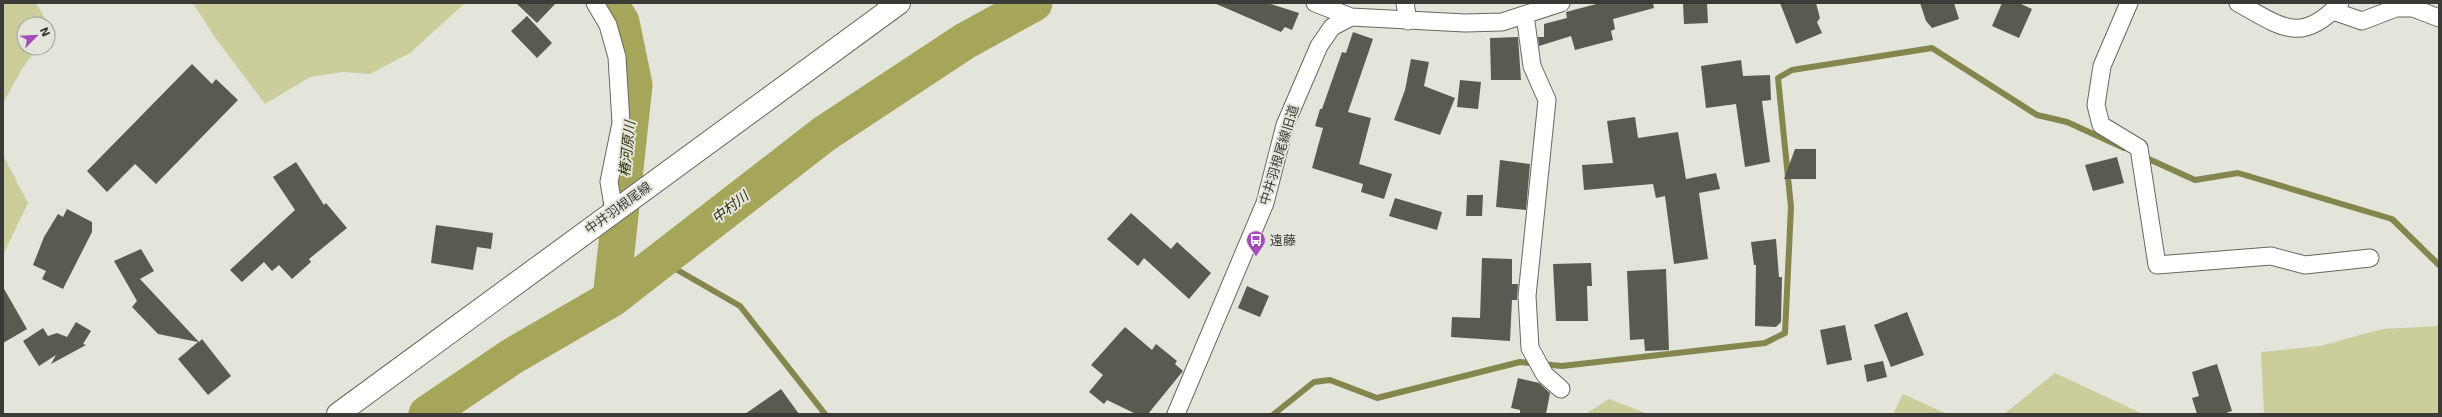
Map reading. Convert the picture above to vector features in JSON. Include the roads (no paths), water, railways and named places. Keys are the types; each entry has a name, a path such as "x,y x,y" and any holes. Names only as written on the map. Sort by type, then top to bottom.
{"main road":[{"name":"中井羽根尾線","path":"338,414 899,3"}],"street":[{"path":"595,3 608,25 617,57 622,123 609,182 614,211"},
{"path":"1315,3 1351,17 1465,24 1495,22 1525,15 1561,3"},
{"path":"1405,3 1408,21"},
{"path":"2129,3 2102,66 2096,105 2101,125 2140,156 2157,265 2272,256 2305,266 2370,258"},
{"path":"2238,3 2284,28 2305,28 2336,7 2362,21 2396,8 2413,8 2439,18"},
{"path":"1525,15 1532,66 1547,100 1527,296 1530,348 1545,375 1561,389"},
{"name":"中井羽根尾線旧道","path":"1176,414 1265,203 1286,124 1319,46 1332,27 1351,17"}],"waterway":[{"name":"椿河原川","path":"609,3 621,22 634,85 611,299"},
{"name":"中村川","path":"427,414 511,357 611,299 824,134 965,41 1034,3"},
{"path":"1274,414 1314,382 1330,380 1377,398 1520,362 1562,366 1765,343 1785,333 1791,207 1778,78 1792,70 1932,48 2037,115 2067,122 2124,148"},
{"path":"2142,156 2195,180 2238,173 2392,219 2439,265"},
{"path":"660,260 740,306 825,414"}],"place":[{"name":"遠藤","path":"1256,257"}]}
